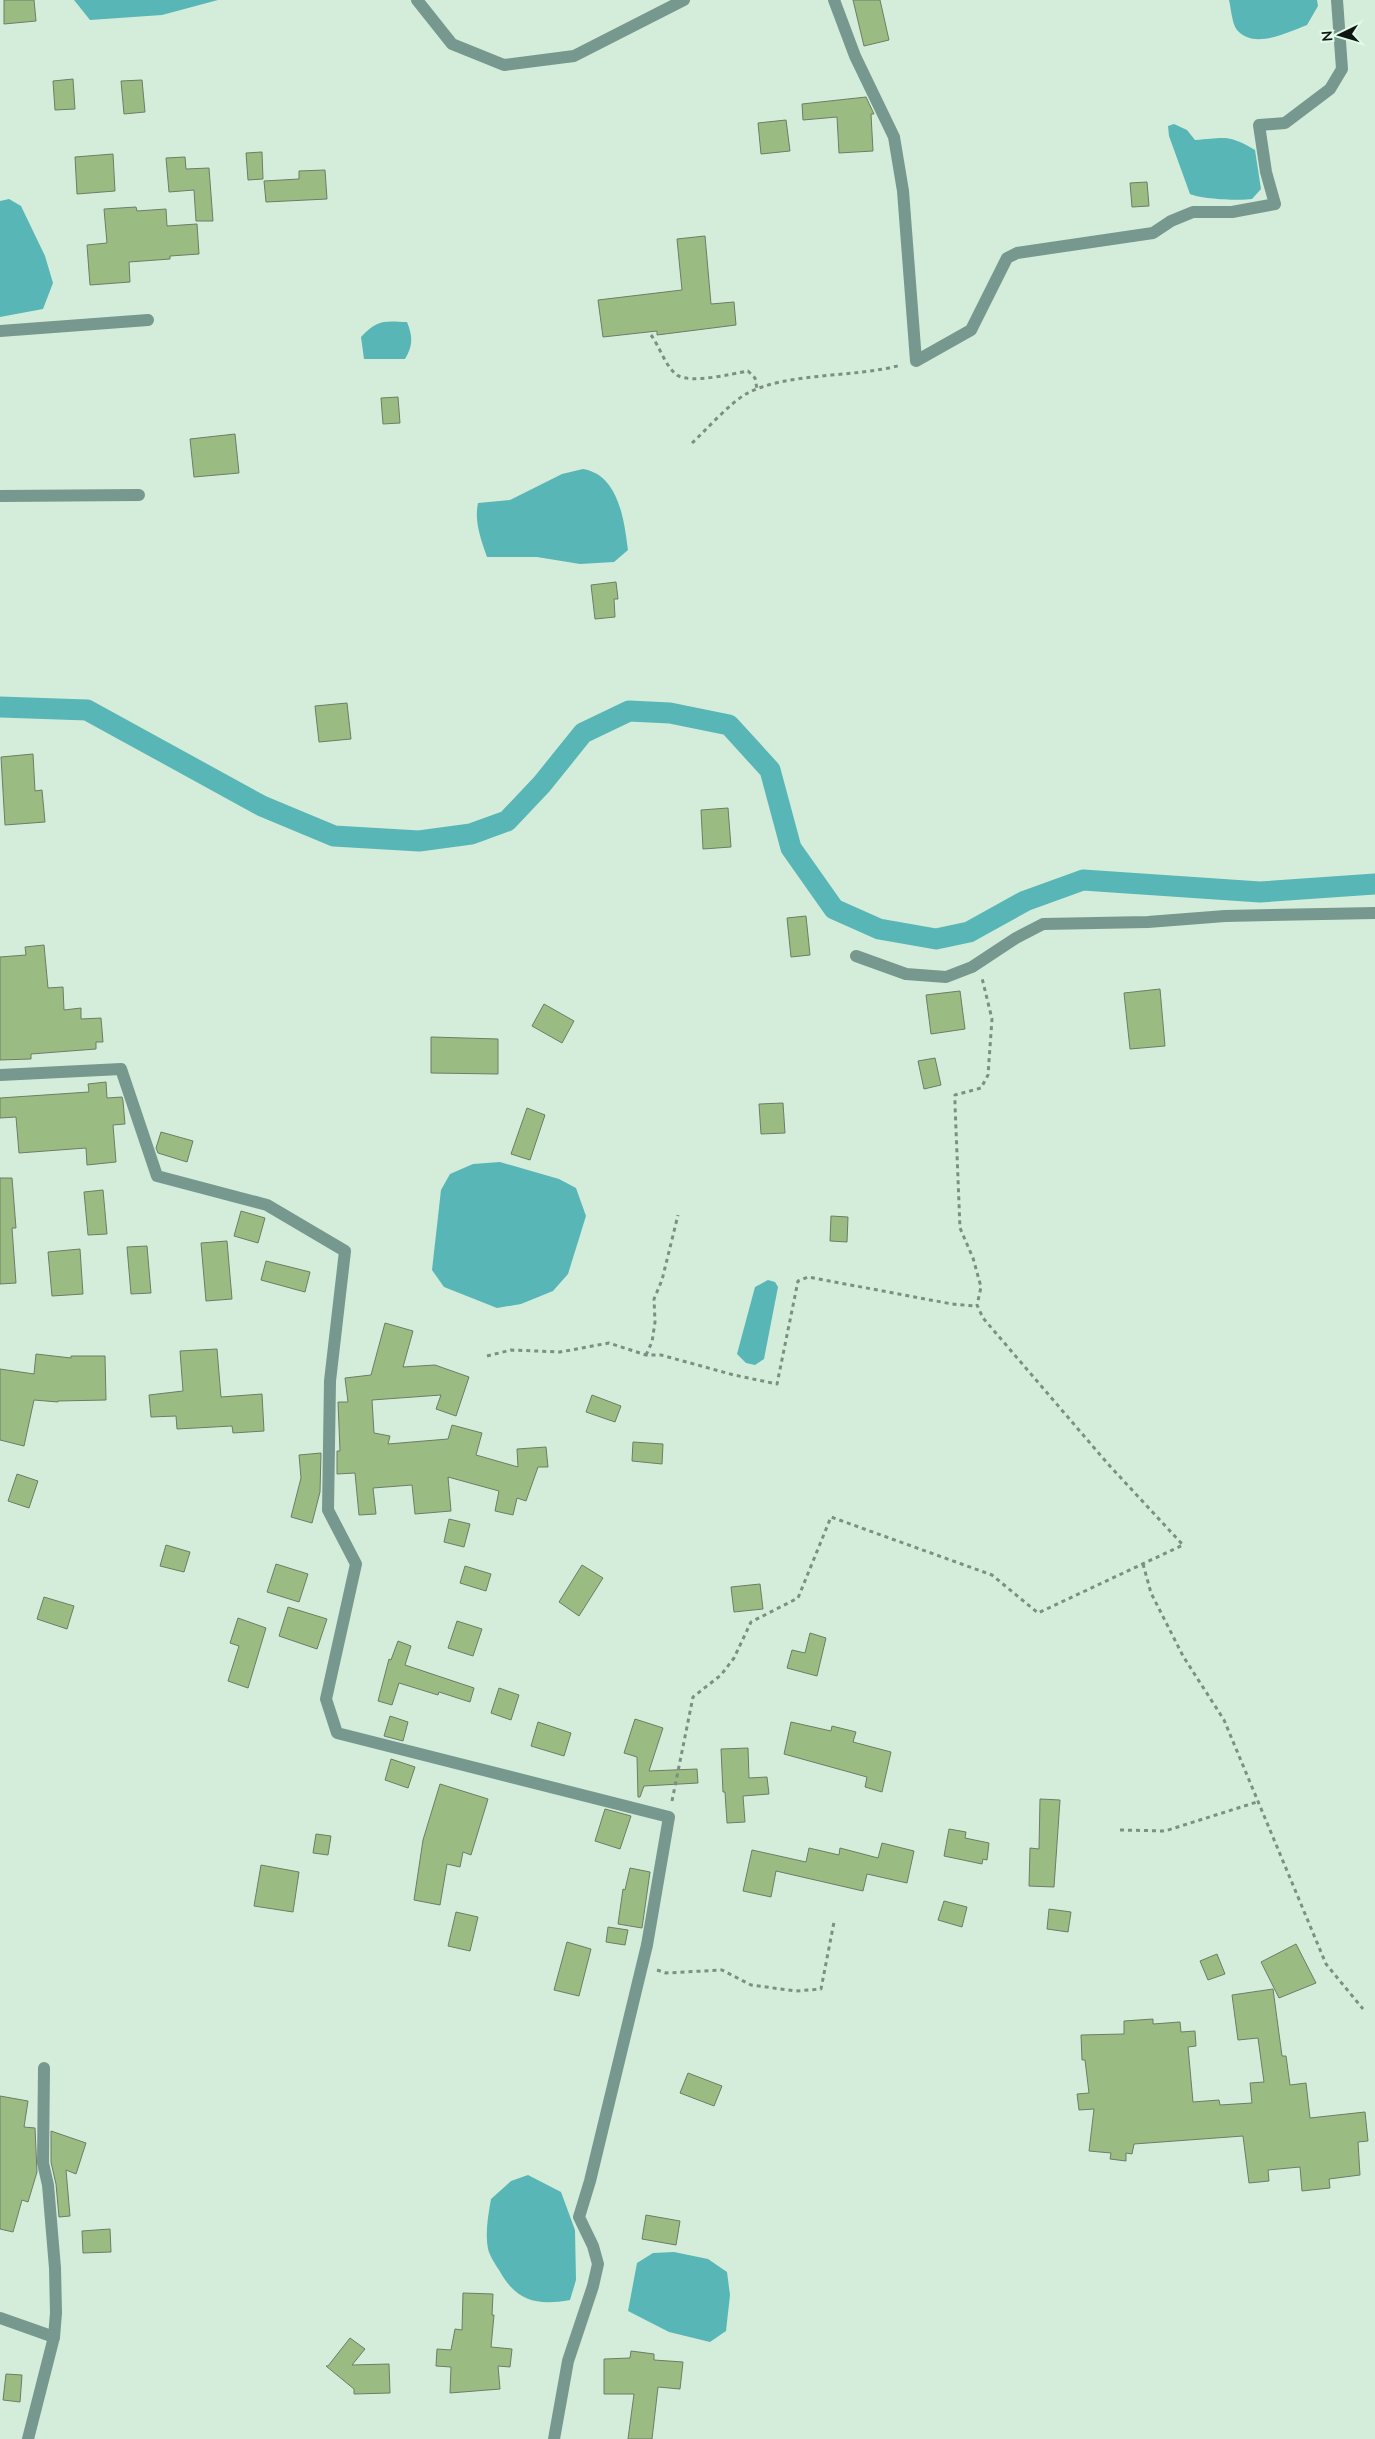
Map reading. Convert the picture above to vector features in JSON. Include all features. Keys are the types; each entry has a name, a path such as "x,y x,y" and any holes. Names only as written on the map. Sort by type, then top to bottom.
{"street":[{"path":"417,0 418,5 452,44 504,64 574,56 684,0"},
{"path":"834,0 855,56 894,137 903,191 916,361 971,330 1007,258 1017,253 1153,233 1171,220 1193,212 1232,212 1275,204 1266,172 1259,125 1285,122 1330,88 1342,69 1337,0"},
{"path":"0,331 148,320"},
{"path":"0,496 139,495"},
{"path":"856,956 906,974 946,977 978,964 1016,938 1043,924 1148,922 1225,916 1375,912"},
{"path":"0,1075 121,1069 157,1176 267,1205 345,1251 330,1381 328,1510 356,1564 326,1699 337,1733 669,1817 643,1965 590,2181 579,2217 593,2246 598,2264 593,2286 568,2361 554,2439"},
{"path":"28,2439 54,2337 56,2313 55,2268 48,2185 43,2163 44,2068"},
{"path":"0,2318 54,2337"}],"path":[{"path":"652,335 666,362 678,376 690,378 713,377 748,371 756,378 757,389"},
{"path":"692,443 745,394 770,384 878,372 916,361"},
{"path":"669,1817 693,1697 721,1675 734,1658 751,1622 798,1598 831,1516 992,1575 1038,1614 1183,1546 1076,1428 983,1318 977,1305 981,1287 973,1258 960,1228 955,1096 981,1088 988,1075 992,1019 978,964"},
{"path":"646,1355 652,1342 655,1322 654,1299 662,1280 678,1215"},
{"path":"488,1356 511,1350 560,1352 609,1343 646,1355 661,1355 734,1375 777,1384 798,1281 808,1277 952,1304 974,1306"},
{"path":"1143,1564 1151,1593 1183,1656 1224,1720 1326,1964 1363,2009"},
{"path":"1120,1830 1165,1831 1257,1802"},
{"path":"643,1965 666,1973 722,1970 751,1985 796,1991 821,1990 834,1922"}],"water":[{"path":"74,0 218,0 162,15 90,20"},
{"path":"1229,0 1317,0 1318,6 1307,25 1271,38 1252,39 1244,36 1235,27"},
{"path":"1174,124 1187,130 1195,140 1232,139 1255,150 1261,189 1252,199 1246,200 1211,198 1190,194 1169,136 1168,126"},
{"path":"9,199 21,206 45,256 53,283 43,309 0,317 0,201"},
{"path":"382,322 407,322 411,341 410,350 405,359 364,359 361,337 367,331"},
{"path":"583,469 595,473 605,480 612,489 618,500 628,550 614,562 580,564 537,557 487,557 480,537 477,517 478,503 510,500 562,474"},
{"path":"500,1162 559,1179 576,1188 586,1216 568,1274 553,1291 521,1304 497,1308 444,1287 432,1270 441,1190 450,1174 473,1164"},
{"path":"768,1280 775,1282 778,1287 764,1359 755,1365 746,1363 737,1354 755,1287"},
{"path":"528,2175 561,2192 575,2230 576,2280 570,2300 558,2302 537,2301 520,2295 512,2289 494,2263 489,2252 487,2231 491,2199 511,2181"},
{"path":"674,2252 708,2259 727,2272 730,2295 726,2331 710,2342 669,2332 628,2311 637,2263 653,2253"}],"building":[{"path":"4,0 34,0 36,21 4,24"},
{"path":"853,0 880,0 889,40 864,46"},
{"path":"73,79 75,109 55,110 53,81"},
{"path":"142,80 145,112 124,114 121,81"},
{"path":"866,97 874,114 871,114 873,151 839,153 837,117 803,120 802,104"},
{"path":"786,120 790,151 761,154 758,123"},
{"path":"262,152 263,179 248,180 246,153"},
{"path":"113,154 115,191 77,194 75,157"},
{"path":"185,157 186,169 209,168 213,221 196,221 194,190 169,192 166,158"},
{"path":"325,170 327,199 266,202 264,181 299,179 299,171"},
{"path":"1147,182 1149,206 1132,207 1130,183"},
{"path":"136,207 137,211 166,209 167,226 197,224 199,254 170,256 170,259 129,262 130,282 90,285 87,245 107,243 104,209"},
{"path":"705,236 711,304 734,302 736,325 657,335 657,331 603,337 598,300 682,290 677,239"},
{"path":"398,397 400,423 383,424 381,398"},
{"path":"235,434 239,473 194,477 190,439"},
{"path":"616,582 618,599 614,599 615,617 595,619 591,585"},
{"path":"347,703 351,739 319,742 315,706"},
{"path":"33,754 35,791 42,790 45,822 5,825 1,757"},
{"path":"728,808 731,847 703,849 701,810"},
{"path":"806,916 810,955 791,957 787,918"},
{"path":"44,945 48,988 63,987 64,1010 81,1008 81,1019 101,1018 103,1042 96,1042 96,1049 31,1054 31,1059 0,1060 0,957 26,955 25,947"},
{"path":"1160,989 1165,1046 1130,1049 1124,993"},
{"path":"960,991 965,1029 931,1034 926,995"},
{"path":"544,1004 574,1021 562,1043 532,1026"},
{"path":"431,1037 498,1039 498,1074 431,1073"},
{"path":"935,1058 941,1085 924,1089 918,1061"},
{"path":"106,1082 107,1098 122,1097 123,1101 125,1124 113,1125 116,1162 87,1165 86,1148 19,1153 16,1117 0,1118 0,1098 89,1092 88,1084"},
{"path":"783,1103 785,1133 761,1134 759,1104"},
{"path":"527,1108 545,1115 530,1160 511,1154"},
{"path":"161,1132 193,1141 187,1162 158,1153 156,1148"},
{"path":"0,1178 12,1178 16,1228 12,1228 16,1283 0,1284"},
{"path":"103,1190 107,1234 88,1235 84,1192"},
{"path":"241,1211 265,1218 258,1243 234,1236"},
{"path":"831,1216 848,1217 847,1242 830,1241"},
{"path":"227,1241 232,1299 206,1301 201,1243"},
{"path":"147,1246 151,1293 131,1294 127,1247"},
{"path":"80,1249 83,1294 52,1296 48,1252"},
{"path":"266,1261 310,1272 305,1292 261,1280"},
{"path":"385,1323 413,1331 403,1367 435,1365 469,1377 456,1416 436,1409 441,1395 372,1400 374,1433 390,1436 388,1444 448,1439 452,1425 482,1433 476,1455 518,1467 517,1449 546,1447 548,1467 538,1467 526,1501 517,1498 513,1515 495,1511 499,1491 448,1477 451,1511 415,1514 412,1485 373,1488 376,1514 359,1515 355,1473 337,1474 337,1451 340,1451 338,1402 348,1402 345,1378 371,1375"},
{"path":"217,1349 221,1397 262,1394 264,1431 233,1433 232,1426 177,1429 176,1416 151,1417 149,1395 183,1391 180,1351"},
{"path":"36,1354 71,1358 71,1356 105,1356 106,1400 58,1402 34,1400 24,1446 0,1440 0,1369 34,1374"},
{"path":"592,1395 621,1406 615,1422 586,1412"},
{"path":"633,1442 663,1444 662,1464 632,1461"},
{"path":"321,1453 320,1492 312,1523 291,1517 301,1478 299,1455"},
{"path":"17,1474 38,1481 29,1508 8,1501"},
{"path":"449,1519 470,1524 464,1547 444,1542"},
{"path":"166,1545 190,1552 184,1572 160,1566"},
{"path":"276,1564 308,1574 299,1602 267,1592"},
{"path":"582,1565 603,1578 579,1616 559,1602"},
{"path":"465,1566 491,1574 486,1591 460,1583"},
{"path":"760,1584 763,1609 734,1612 731,1587"},
{"path":"44,1597 74,1606 67,1629 37,1619"},
{"path":"288,1607 327,1619 317,1649 279,1636"},
{"path":"238,1618 266,1628 248,1688 228,1681 239,1646 230,1643"},
{"path":"457,1621 482,1629 473,1656 448,1648"},
{"path":"810,1633 826,1638 817,1676 787,1668 792,1650 805,1653"},
{"path":"398,1641 411,1646 405,1665 474,1688 470,1702 439,1692 438,1695 399,1683 392,1705 378,1701 389,1659 391,1660"},
{"path":"499,1688 519,1695 511,1720 491,1713"},
{"path":"390,1716 408,1722 403,1741 384,1736"},
{"path":"635,1719 663,1728 649,1771 697,1769 698,1783 644,1786 640,1797 638,1797 637,1757 624,1753"},
{"path":"538,1722 571,1733 564,1756 531,1746"},
{"path":"791,1722 831,1731 832,1726 856,1732 853,1742 891,1752 882,1792 865,1787 867,1777 784,1754"},
{"path":"748,1748 749,1778 767,1777 769,1794 743,1796 745,1822 727,1823 721,1749"},
{"path":"391,1759 415,1767 408,1788 385,1780"},
{"path":"440,1784 488,1799 471,1855 463,1852 460,1867 447,1864 440,1905 414,1900 423,1840"},
{"path":"1040,1799 1060,1800 1054,1887 1029,1886 1030,1848 1039,1849"},
{"path":"605,1809 631,1816 620,1849 595,1841"},
{"path":"949,1829 966,1832 965,1838 989,1843 987,1860 983,1859 982,1864 944,1856"},
{"path":"316,1834 331,1836 328,1855 313,1853"},
{"path":"882,1843 914,1851 907,1883 867,1874 863,1891 776,1871 771,1897 743,1891 752,1850 806,1862 809,1848 839,1855 840,1848 878,1858"},
{"path":"261,1865 299,1872 293,1912 254,1906"},
{"path":"630,1868 650,1872 642,1928 618,1924 623,1889 625,1890"},
{"path":"944,1901 967,1907 962,1927 938,1920"},
{"path":"1049,1909 1071,1912 1068,1932 1047,1929"},
{"path":"456,1912 478,1917 470,1951 448,1946"},
{"path":"608,1927 628,1930 625,1945 606,1942"},
{"path":"567,1942 591,1949 579,1996 554,1990"},
{"path":"1296,1944 1316,1983 1279,1998 1261,1962"},
{"path":"1217,1954 1225,1974 1208,1980 1200,1961"},
{"path":"1273,1989 1282,2056 1286,2056 1290,2085 1306,2083 1310,2118 1365,2112 1368,2141 1358,2142 1360,2175 1329,2179 1330,2188 1302,2191 1300,2167 1268,2170 1269,2181 1249,2183 1243,2136 1134,2144 1132,2154 1126,2153 1126,2161 1110,2159 1111,2153 1089,2151 1094,2109 1079,2110 1077,2094 1089,2093 1085,2060 1082,2060 1081,2035 1124,2034 1124,2021 1153,2019 1153,2024 1180,2022 1181,2032 1195,2031 1196,2046 1188,2047 1193,2102 1219,2100 1220,2105 1252,2103 1250,2083 1264,2082 1258,2038 1238,2040 1232,1995"},
{"path":"688,2073 722,2086 714,2106 680,2093"},
{"path":"0,2096 28,2101 24,2127 35,2128 37,2172 28,2202 22,2200 13,2232 0,2229"},
{"path":"51,2131 86,2143 76,2174 66,2170 70,2216 59,2217 56,2184 51,2162"},
{"path":"646,2215 680,2221 676,2245 642,2239"},
{"path":"110,2229 111,2252 83,2253 82,2231"},
{"path":"463,2293 493,2294 492,2315 494,2315 491,2347 512,2349 510,2367 498,2366 500,2389 450,2393 451,2367 436,2366 437,2349 451,2350 455,2329 462,2330"},
{"path":"350,2338 365,2349 352,2365 389,2364 390,2393 354,2394 354,2389 326,2366 328,2366"},
{"path":"631,2351 654,2354 654,2360 683,2362 680,2389 658,2387 652,2439 628,2439 634,2394 604,2394 604,2359 630,2358"},
{"path":"6,2374 22,2375 20,2402 3,2400"}],"waterway":[{"path":"0,707 87,710 262,806 334,836 419,841 471,834 507,821 542,784 583,733 629,711 670,713 729,725 770,770 791,848 834,909 879,929 936,939 969,932 1025,901 1083,880 1260,892 1375,884"}]}
